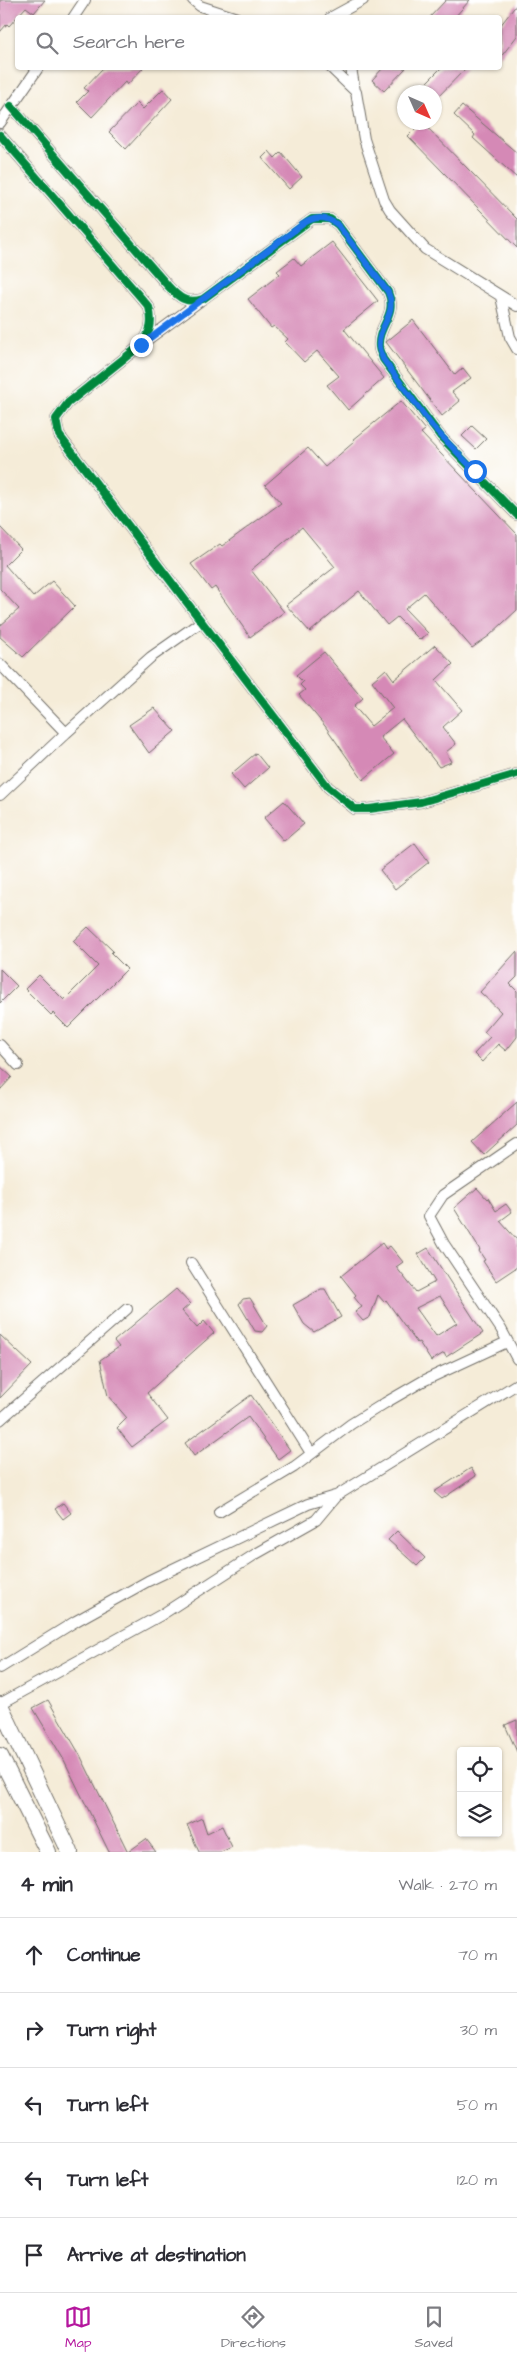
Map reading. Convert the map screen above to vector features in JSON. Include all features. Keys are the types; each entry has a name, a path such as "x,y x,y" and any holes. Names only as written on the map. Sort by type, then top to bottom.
{"main road":[{"path":"0,1705 70,1852"},
{"path":"0,1756 48,1852"}],"street":[{"path":"75,15 85,0"},
{"path":"193,0 200,6 228,15"},
{"path":"341,0 343,14 363,0"},
{"path":"0,123 37,70"},
{"path":"333,70 356,92"},
{"path":"351,70 364,138 384,200 390,210 426,249 517,306"},
{"path":"11,106 180,298 191,302 203,299"},
{"path":"0,135 149,307 152,319 150,332 141,345"},
{"path":"517,516 441,437 383,359 379,347 391,310 391,300 388,292 338,225 330,219 312,219 303,224 141,345 68,403 56,420 59,435 328,787 356,809 421,802 517,774"},
{"path":"501,297 510,337 517,349"},
{"path":"0,795 151,657 201,622"},
{"path":"0,664 66,733"},
{"path":"0,1045 18,1065"},
{"path":"517,1144 443,1195 429,1216 444,1244 491,1313 517,1359"},
{"path":"191,1263 311,1453"},
{"path":"0,1420 127,1309"},
{"path":"220,1512 264,1486 351,1424 423,1381 507,1342"},
{"path":"0,1668 76,1621 148,1582 308,1504 336,1496 517,1384"},
{"path":"0,1705 161,1615 254,1555 316,1520 336,1496"}],"building":[{"path":"0,0 45,0 34,13 26,7 19,15 15,15 15,19 9,26 7,24 0,32"},
{"path":"446,0 470,0 457,15 432,15"},
{"path":"517,4 517,36 502,55 502,23"},
{"path":"101,70 141,70 127,85 125,82 92,117 77,102 88,91 84,88"},
{"path":"381,70 404,70 384,91 372,80"},
{"path":"439,70 464,70 442,93 442,85 424,85"},
{"path":"163,89 172,99 126,149 109,132 137,103 143,109"},
{"path":"462,106 517,153 517,178 473,138 475,135 454,115"},
{"path":"414,130 430,130 517,219 517,248 408,136"},
{"path":"269,151 275,158 281,152 302,177 289,189 262,158"},
{"path":"332,242 378,301 344,329 384,378 348,410 327,385 339,376 317,351 304,362 285,342 288,339 274,326 271,328 248,299 280,274 277,271 294,258 301,266"},
{"path":"413,320 455,375 463,368 471,378 452,392 460,401 442,416 386,342"},
{"path":"401,401 425,430 421,433 517,534 517,610 489,636 472,648 424,593 405,609 428,633 420,640 397,617 387,625 359,591 310,632 286,605 335,567 302,527 251,570 284,612 250,637 215,587 211,590 191,564 220,544 222,546 281,503 265,485 308,448 325,467 354,442 353,440"},
{"path":"472,426 486,439 476,449 462,436"},
{"path":"0,527 21,549 5,565 33,597 52,581 75,606 23,657 0,637 0,626 19,609 0,589"},
{"path":"435,645 453,664 436,680 462,710 443,727 456,744 446,752 451,762 439,767 402,719 380,737 394,754 363,780 325,726 299,695 305,690 300,685 303,682 296,675 324,652 363,698 354,706 371,726 393,708 372,681 386,669 394,680"},
{"path":"154,708 175,731 149,753 129,725"},
{"path":"256,753 268,768 244,789 231,774"},
{"path":"284,801 304,824 284,841 264,818"},
{"path":"415,843 429,862 395,889 380,870"},
{"path":"88,927 113,951 111,953 127,969 68,1028 53,1013 51,1015 25,989 39,975 64,1000 98,966 73,941"},
{"path":"517,951 517,977 510,984 517,991 517,1037 506,1051 498,1044 482,1062 474,1054 490,1037 484,1032 501,1012 480,992"},
{"path":"0,969 17,986 0,1003"},
{"path":"0,1066 12,1077 0,1090"},
{"path":"517,1102 517,1125 484,1155 472,1142"},
{"path":"477,1188 488,1198 496,1211 506,1204 512,1212 500,1221 517,1240 517,1267 496,1281 483,1261 485,1260 480,1250 454,1208"},
{"path":"382,1243 386,1249 390,1246 403,1262 396,1267 416,1292 435,1282 418,1254 428,1248 483,1333 446,1357 444,1353 431,1361 419,1342 417,1343 386,1300 384,1302 378,1295 370,1317 363,1321 355,1312 362,1307 354,1297 356,1295 341,1276","holes":["440,1296 457,1323 436,1336 416,1308"]},
{"path":"176,1289 190,1304 182,1311 197,1328 204,1321 214,1333 147,1393 168,1420 132,1447 117,1428 127,1418 108,1396 100,1360 119,1347 114,1341"},
{"path":"321,1289 325,1289 341,1317 314,1332 304,1324 293,1305"},
{"path":"250,1298 267,1326 262,1332 255,1331 239,1304 243,1299"},
{"path":"0,1335 32,1365 0,1398"},
{"path":"251,1395 290,1450 278,1459 248,1417 194,1456 185,1443"},
{"path":"471,1468 476,1476 442,1499 434,1492"},
{"path":"63,1503 71,1513 63,1519 55,1509"},
{"path":"397,1531 425,1558 417,1566 388,1540"},
{"path":"48,1700 80,1755 128,1852 109,1852 64,1760 33,1708"},
{"path":"517,1720 517,1752 505,1725"},
{"path":"202,1818 207,1833 222,1826 232,1847 221,1852 199,1852 187,1825"},
{"path":"146,1839 156,1852 128,1852"}],"cycle path":[{"path":"11,106 168,286 183,299 192,301 203,299 312,219 330,219 338,225 388,292 391,307 379,340 379,348 383,359 441,437 517,515"},
{"path":"0,135 149,307 150,327 141,345 68,403 56,419 59,435 328,787 355,809 369,809 421,802 517,774"}],"route":[{"path":"141,345 303,224 312,219 330,219 338,225 388,292 391,300 391,310 380,339 379,347 383,359 441,437 475,471"}]}
